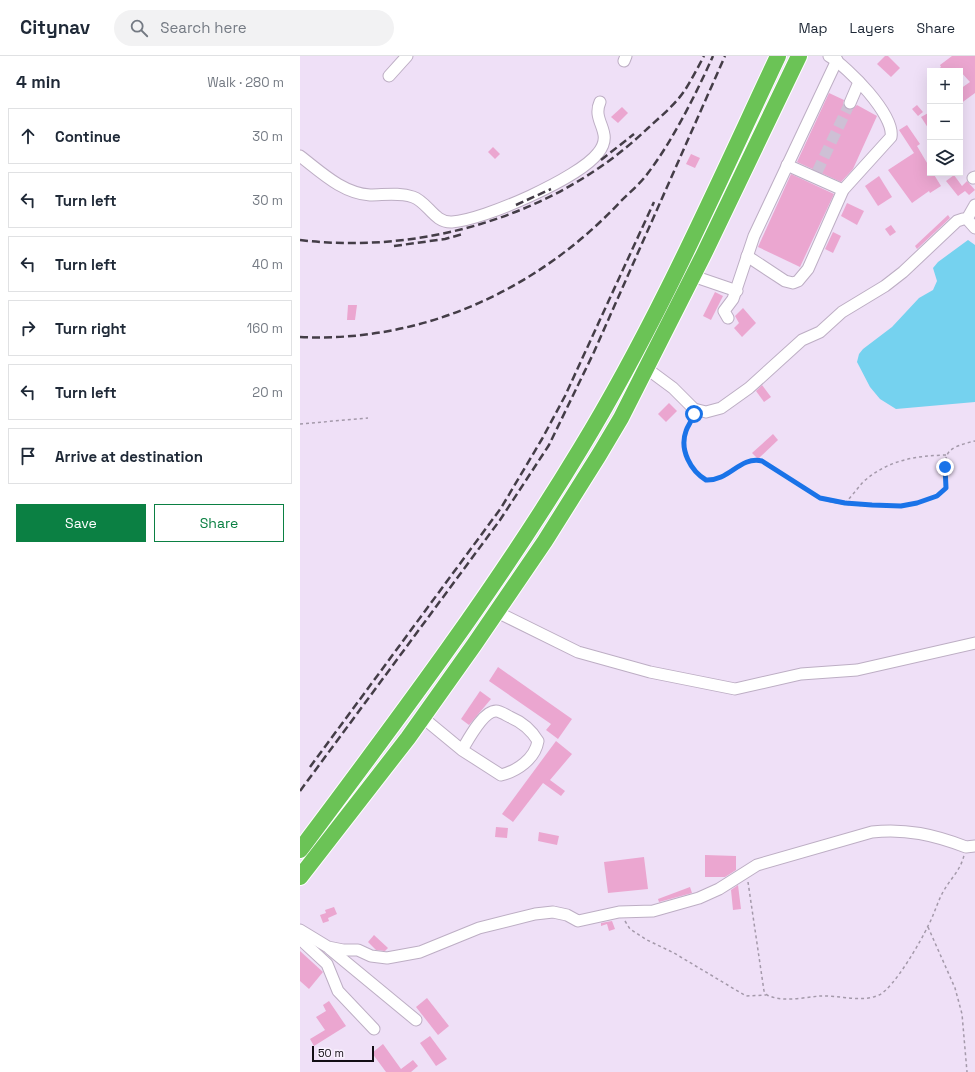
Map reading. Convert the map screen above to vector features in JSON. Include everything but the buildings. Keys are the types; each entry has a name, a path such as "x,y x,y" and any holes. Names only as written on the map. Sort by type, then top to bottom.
{"highway":[{"path":"300,850 405,710 493,587 582,448 665,293 778,56"},
{"path":"300,877 408,738 497,612 549,535 599,455 621,418 693,276 799,56"}],"street":[{"path":"389,76 407,56"},
{"path":"728,318 724,312 737,291 747,256 833,58 859,82 885,117 892,133 891,137 843,190 808,269 798,281 792,283 785,281 747,256"},
{"path":"850,103 859,82"},
{"path":"300,156 339,186 369,195 412,197 420,201 441,220 451,222 475,217 525,198 559,182 586,166 599,152 604,141 604,131 598,117 597,108 600,102"},
{"path":"787,165 816,174 843,190"},
{"path":"967,219 975,205"},
{"path":"646,368 673,388 694,409 710,412 721,408 754,384 802,340 820,332 842,312 885,286 903,272 957,221 963,218 967,219 975,228"},
{"path":"693,276 737,291"},
{"path":"497,612 578,652 650,672 735,689 801,674 857,670 975,643"},
{"path":"422,717 462,750 501,775 509,773 522,766 533,753 538,741 533,733 516,719 496,711 489,713 482,719 462,750"},
{"path":"328,947 343,950 358,950 371,956 387,958 420,952 479,928 535,914 553,912 567,915 578,921 619,912 653,911 699,898 719,889 757,865 872,832 892,830 911,831 971,846"},
{"path":"300,930 328,947 416,1020"},
{"path":"300,939 327,964 338,991 374,1030"}],"path":[{"path":"694,409 684,440 689,462 698,475 706,480 716,480 753,459 762,461 820,498 845,503 901,506 930,499 943,492 946,488 946,455 949,449 959,444 975,441"},
{"path":"300,424 368,418"},
{"path":"845,503 869,478 896,462 919,456 946,455"},
{"path":"619,912 630,929 647,940 674,953 746,996 767,995 782,1000 823,996 854,998 873,997 881,994 897,978 928,927 943,892 971,846"},
{"path":"746,872 763,984 767,995"},
{"path":"928,927 957,995 962,1014 967,1072"}],"water":[{"path":"968,240 975,245 975,402 896,409 880,399 870,387 857,362 859,354 863,349 892,327 919,298 933,290 937,281 933,268 938,262"}],"tunnel":[{"path":"817,172 850,103"}],"railway":[{"path":"300,240 347,243 393,241 440,234 486,222 530,206 572,185 611,159 647,129 677,101 690,82 704,56"},
{"path":"300,337 345,337 390,331 433,320 475,305 515,285 553,261 588,233 645,177 666,146 692,101 713,56"},
{"path":"300,791 500,520 549,445 594,352 725,56"},
{"path":"601,160 634,134"},
{"path":"516,205 551,189"},
{"path":"310,767 501,508 542,439 565,396 654,202"},
{"path":"394,246 445,239 463,234"}],"route":[{"path":"694,414 693,419 686,431 684,440 686,452 689,462 694,470 698,475 706,480 716,480 721,478 742,464 753,459 762,461 820,498 833,502 901,506 930,499 943,492 946,488 945,467"}]}
